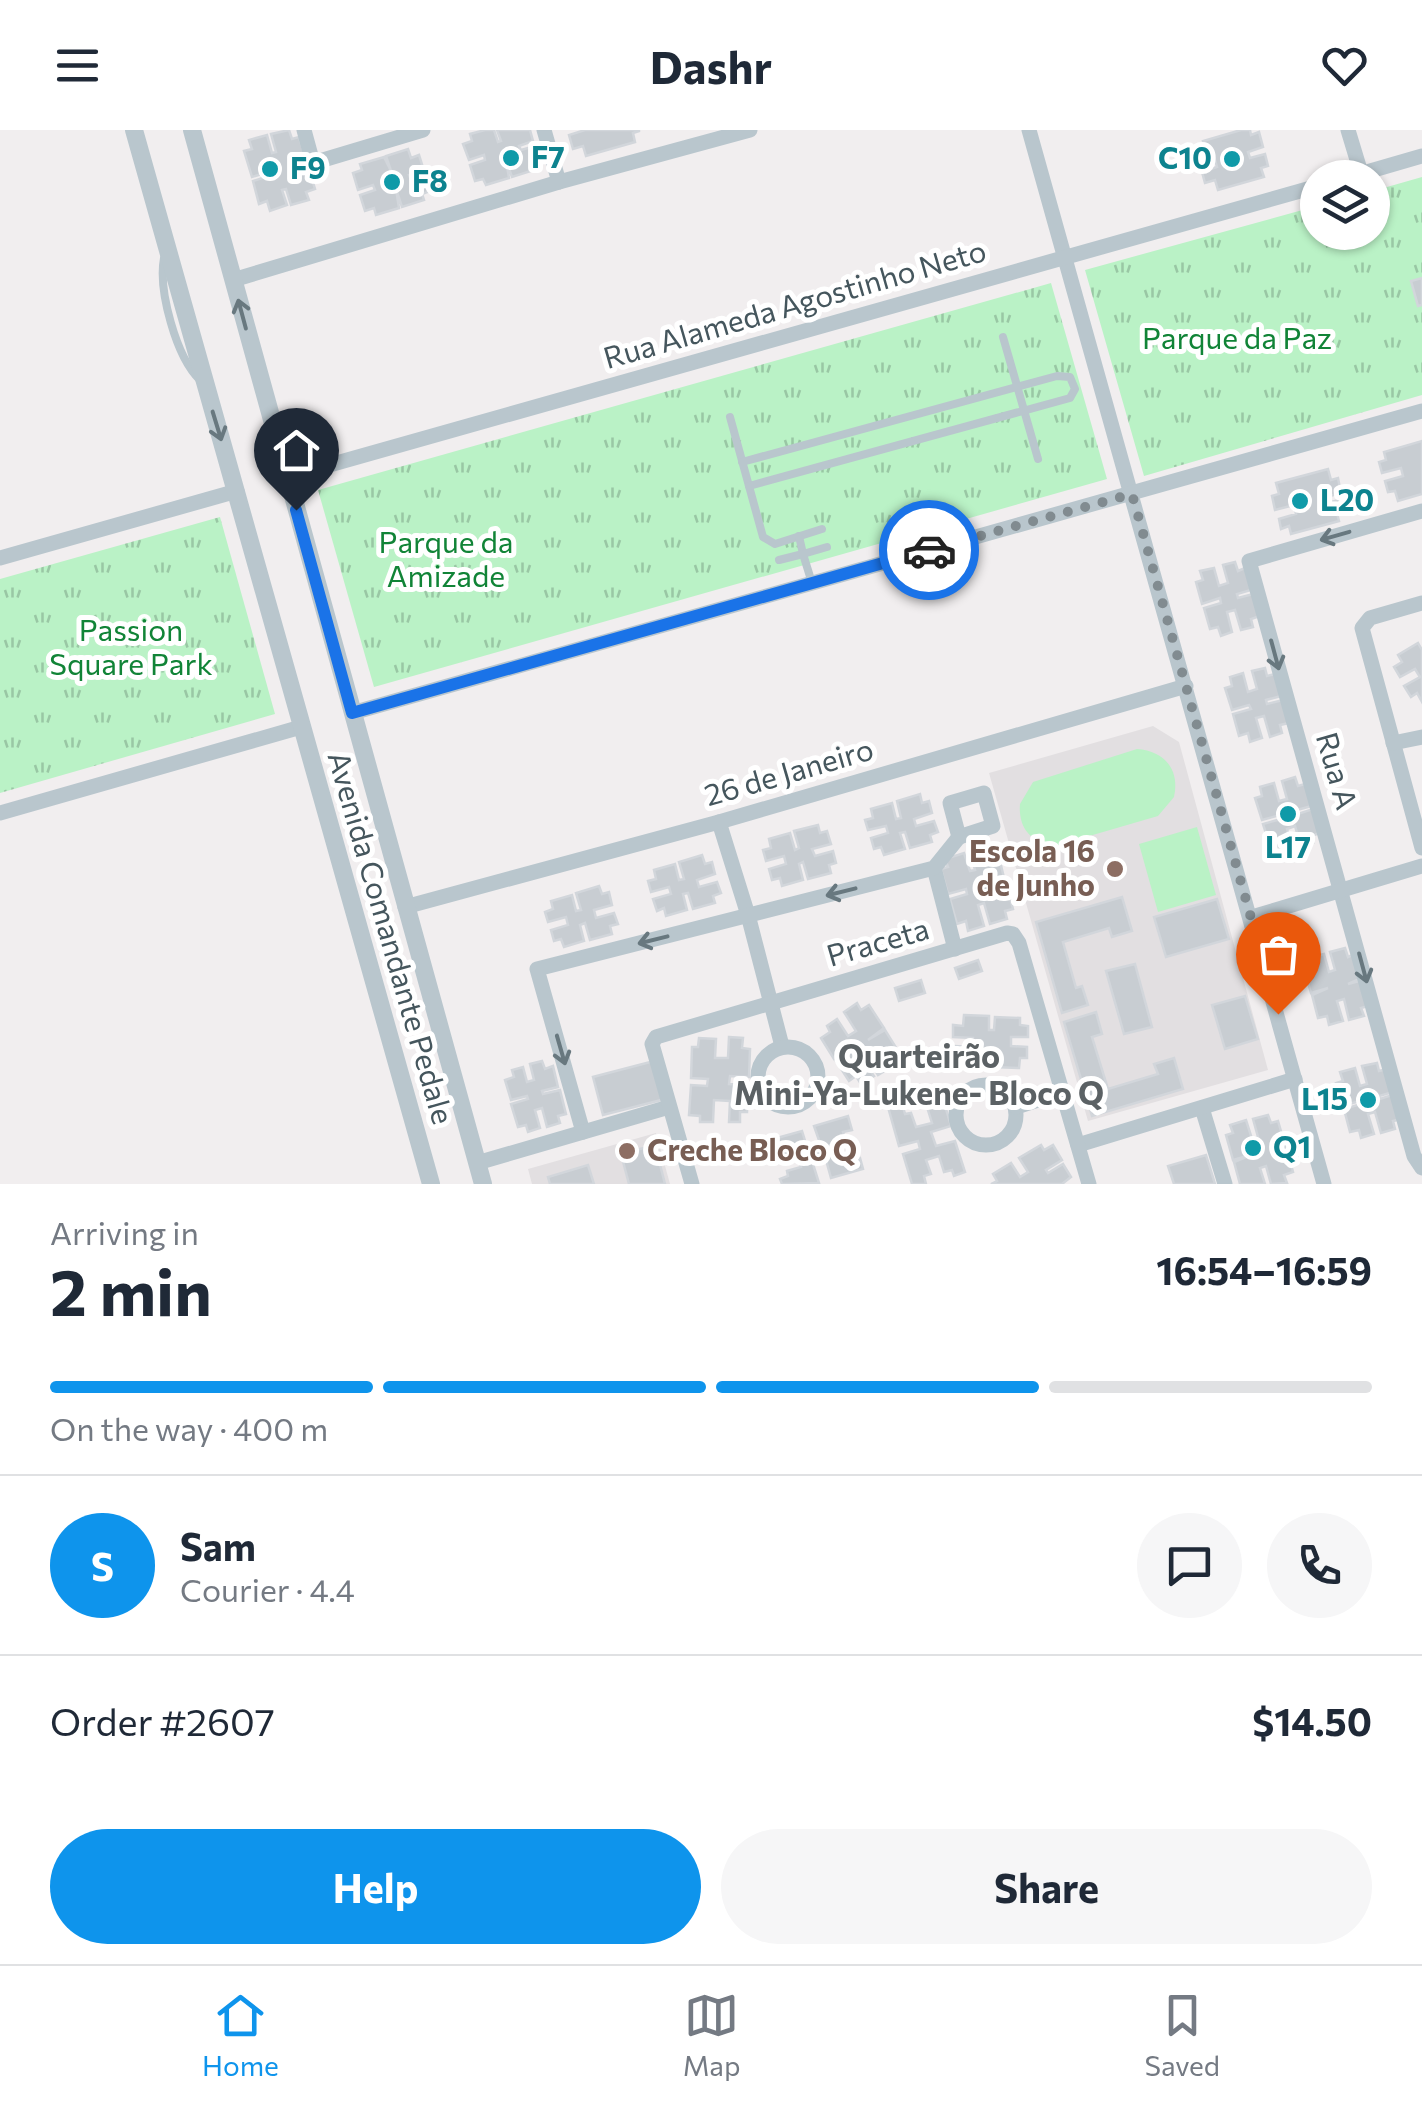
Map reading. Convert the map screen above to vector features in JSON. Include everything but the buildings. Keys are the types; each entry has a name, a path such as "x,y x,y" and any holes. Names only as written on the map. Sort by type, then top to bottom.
{"street":[{"name":"Avenida Comandante Pedale","path":"134,130 432,1184"},
{"name":"Avenida Comandante Pedale","path":"192,130 483,1184"},
{"path":"304,130 313,162 422,130"},
{"path":"544,130 559,182"},
{"path":"233,280 559,182 750,130"},
{"path":"1030,130 1324,1184"},
{"path":"1348,130 1352,160"},
{"path":"1390,165 1422,156"},
{"name":"Rua Alameda Agostinho Neto","path":"287,477 1300,191"},
{"path":"352,713 1422,411"},
{"path":"0,558 237,491"},
{"name":"Rua A","path":"1422,511 1249,561 1414,1156 1422,1168"},
{"path":"1422,603 1370,618 1363,624 1422,848"},
{"name":"26 de Janeiro","path":"405,907 719,822 1186,686"},
{"path":"0,813 301,727"},
{"path":"1393,743 1422,737"},
{"path":"719,822 782,1046"},
{"path":"583,1132 538,970 934,868 959,837"},
{"path":"1252,917 1422,866"},
{"path":"934,868 956,949"},
{"name":"Praceta","path":"692,1184 652,1044 656,1037 1008,933 1017,938 1089,1184"},
{"path":"782,1046 804,1051 818,1071 814,1093 796,1106 774,1105 758,1086 760,1062 782,1046"},
{"path":"1078,1144 1295,1079"},
{"path":"983,1085 1003,1090 1016,1107 1014,1128 1008,1137 987,1146 966,1138 956,1119 964,1095 983,1085"},
{"path":"1016,1107 1063,1092"},
{"path":"477,1163 670,1108"},
{"path":"1202,1108 1225,1184"}],"lane":[{"path":"1003,337 1038,459"},
{"path":"742,462 1065,374 1076,389 1070,398 749,486"},
{"path":"980,398 986,420"},
{"path":"934,410 940,432"},
{"path":"730,417 762,537 775,544 822,528"},
{"path":"874,425 880,449"},
{"path":"804,445 810,467"},
{"path":"799,536 812,583"},
{"path":"779,560 827,547"}],"shaded area":[{"name":"Escola 16 de Junho","path":"1153,726 1179,742 1268,1070 1088,1121 989,773"},
{"name":"Creche Bloco Q","path":"656,1133 670,1184 532,1184 528,1169"}],"green space":[{"name":"Parque da Paz","path":"1422,177 1422,395 1144,476 1085,270 1300,211 1300,250 1390,250 1390,186"},
{"name":"Parque da Amizade","path":"1051,283 1107,479 374,687 318,490"},
{"name":"Passion Square Park","path":"220,517 275,714 0,793 0,579"},
{"path":"1137,749 1163,758 1175,778 1174,797 1158,816 1055,846 1039,842 1028,833 1021,820 1020,804 1033,782"},
{"path":"1197,827 1216,895 1158,912 1139,844"}],"way so far":[{"path":"929,550 1132,494 1278,1014"}],"place":[{"name":"F7","path":"511,158"},
{"name":"C10","path":"1232,159"},
{"name":"F9","path":"270,169"},
{"name":"F8","path":"392,182"},
{"name":"L20","path":"1300,501"},
{"name":"L17","path":"1288,814"},
{"name":"Escola 16 de Junho","path":"1115,869"},
{"name":"L15","path":"1368,1100"},
{"name":"Q1","path":"1253,1148"},
{"name":"Creche Bloco Q","path":"627,1151"}],"district":[{"name":"Quarteirão Mini-Ya-Lukene- Bloco Q","path":"919,1076"}],"route":[{"path":"296,510 352,713 929,550"}]}
